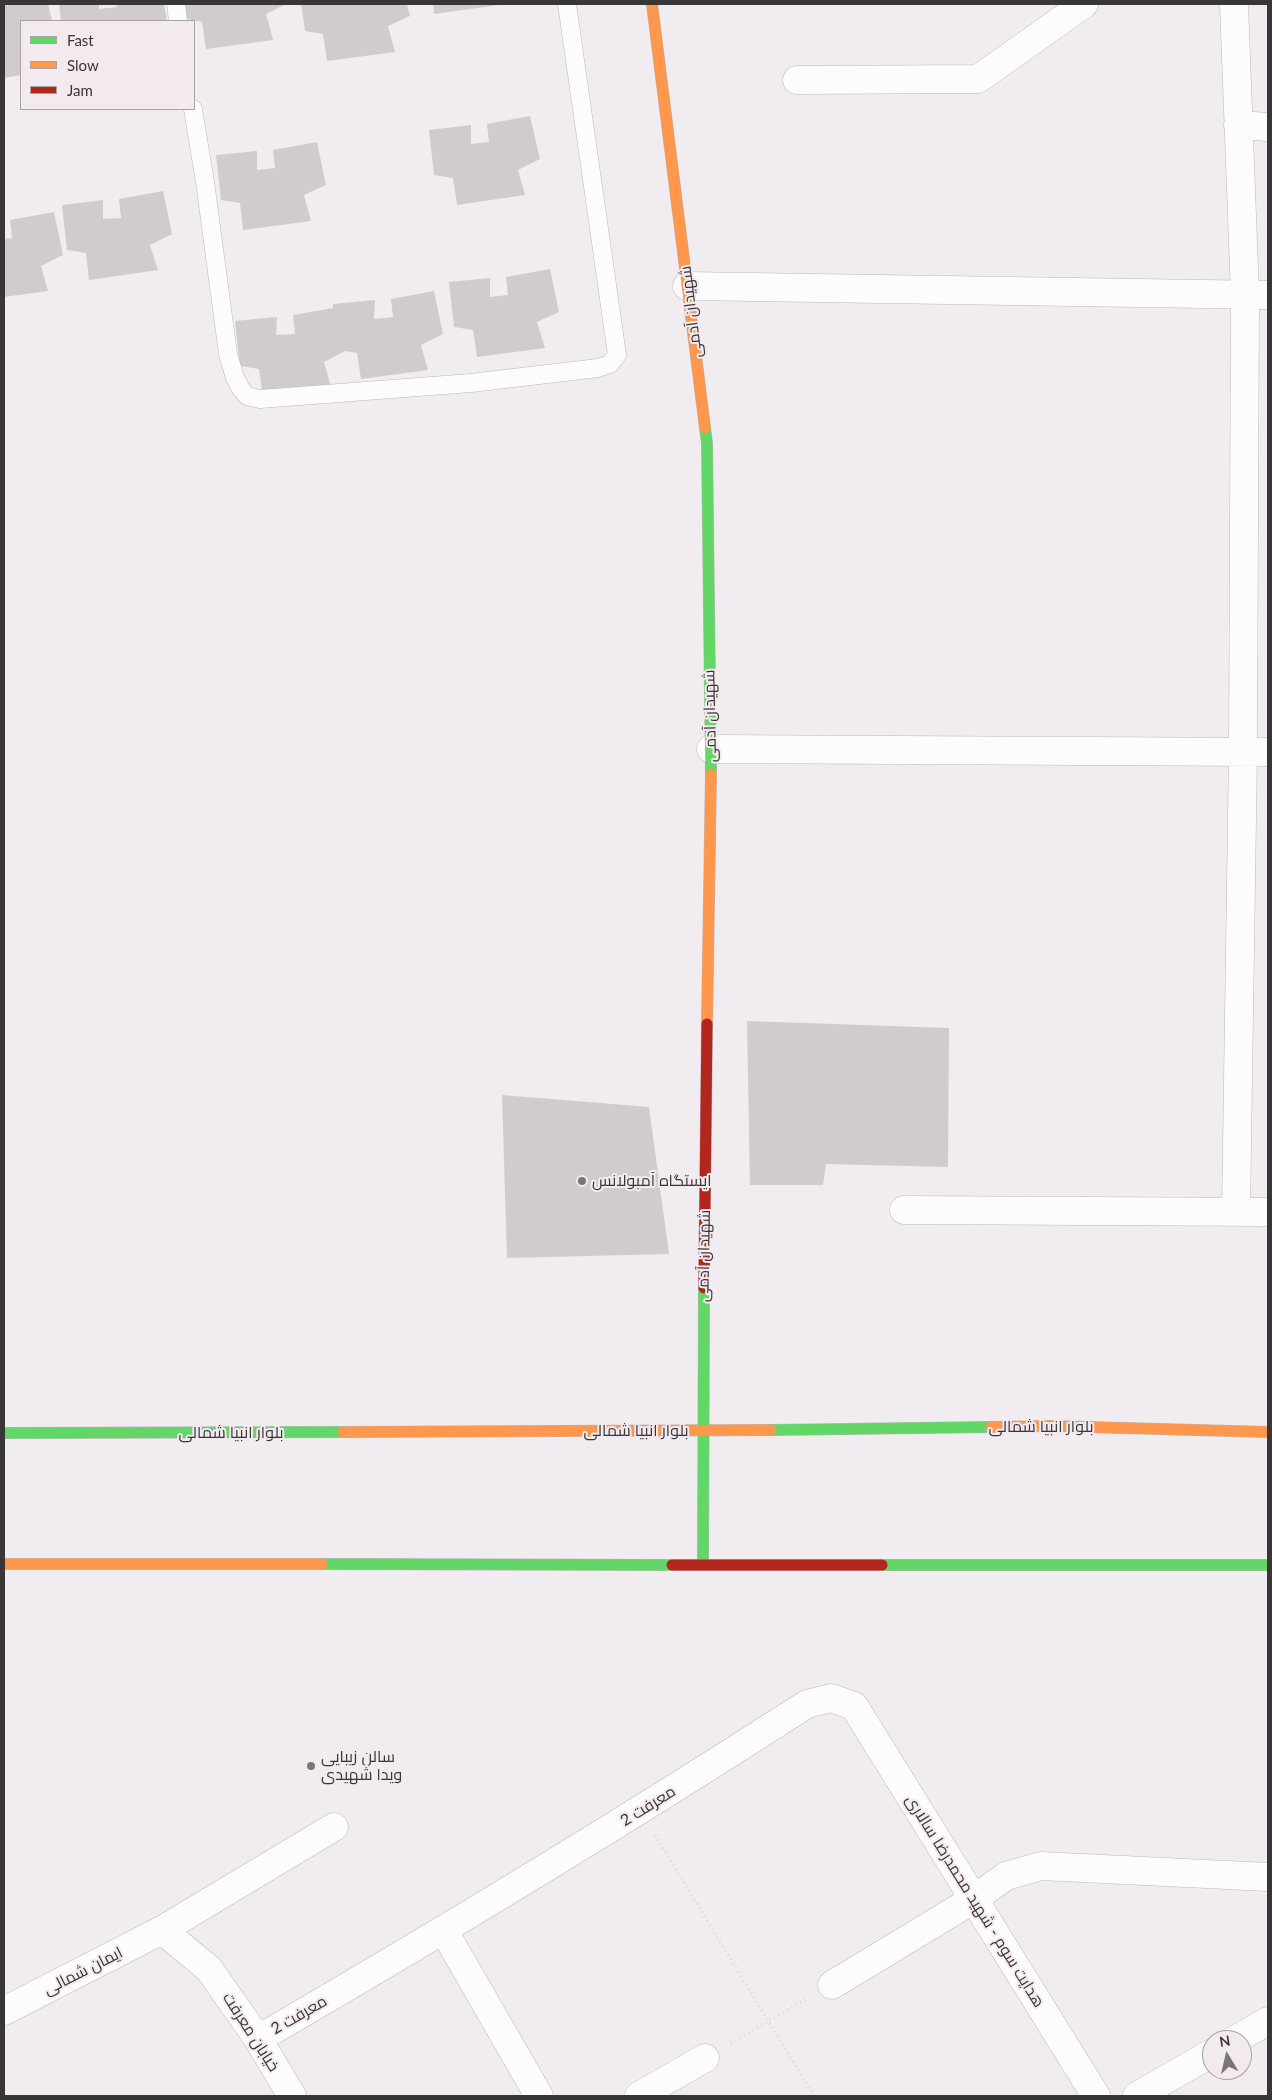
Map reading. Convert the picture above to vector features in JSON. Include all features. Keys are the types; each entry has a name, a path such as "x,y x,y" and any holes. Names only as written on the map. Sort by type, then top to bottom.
{"street":[{"name":"شهیدان آدمی","path":"652,4 707,443 711,749 702,1431 703,1565"},
{"path":"797,80 978,79 1084,4"},
{"path":"1234,4 1238,125 1256,295 1256,752 1236,1212"},
{"path":"1238,125 1268,127"},
{"path":"688,286 1256,295"},
{"path":"711,749 1256,752"},
{"path":"904,1210 1268,1212"},
{"name":"بلوار انبیا شمالی","path":"4,1433 702,1431 1051,1426 1268,1432"},
{"path":"4,1564 703,1565 784,1563 1268,1565"},
{"name":"معرفت 2","path":"258,2039 444,1931 640,1811 807,1704 831,1698 854,1706"},
{"name":"هدایت سوم - شهید محمدرضا سالاری","path":"854,1706 1096,2096"},
{"name":"ایمان شمالی","path":"4,2011 162,1930 334,1827"},
{"path":"832,1984 974,1899 1006,1876 1041,1866 1268,1876"},
{"name":"خیابان معرفت","path":"162,1930 210,1969 258,2039 292,2096"},
{"path":"444,1931 540,2096"},
{"path":"1252,2030 1268,2021"},
{"path":"640,2096 705,2058"},
{"path":"1137,2096 1202,2059"}],"lane":[{"path":"176,4 178,20"},
{"path":"193,110 205,182 228,354 234,378 247,396 260,399 322,395 471,383 598,368 610,364 617,355 567,4"}],"path":[{"path":"640,1811 814,2096"},
{"path":"705,2058 832,1984"}],"building":[{"path":"4,4 48,4 52,20 20,20 20,75 4,78"},
{"path":"59,4 99,4 99,9 117,7 116,4 164,4 167,20 61,20"},
{"path":"181,4 286,4 266,14 273,40 206,49 202,22 183,18"},
{"path":"301,4 407,4 410,16 388,26 395,52 327,61 323,34 305,31"},
{"path":"433,4 498,4 499,5 434,14"},
{"path":"530,116 540,159 518,170 525,195 457,205 453,178 434,175 429,130 471,125 471,144 489,142 487,124"},
{"path":"317,142 326,185 304,195 311,221 243,230 240,203 221,200 216,155 257,151 257,170 275,168 273,150"},
{"path":"163,191 172,234 150,245 158,270 89,280 86,253 67,250 62,205 103,200 103,219 121,218 119,199"},
{"path":"54,212 63,255 41,266 48,291 4,297 4,239 12,238 10,220"},
{"path":"550,269 559,312 537,322 545,348 477,357 473,330 454,327 449,282 490,278 490,297 508,295 506,277"},
{"path":"434,291 443,334 421,345 428,370 361,379 357,353 345,351 324,362 331,387 263,397 259,369 240,366 235,321 277,317 276,335 295,334 293,315 333,308 333,304 375,300 374,319 393,317 391,299"},
{"path":"747,1021 949,1028 948,1167 826,1164 823,1185 750,1185"},
{"name":"ایستگاه آمبولانس","path":"502,1095 649,1107 669,1254 507,1258"}],"traffic: fast":[{"path":"705,428 707,443 711,774"},
{"path":"703,1565 704,1288"},
{"path":"771,1430 991,1427"},
{"path":"4,1433 343,1432"},
{"path":"322,1564 672,1565"},
{"path":"882,1565 1268,1565"}],"traffic: slow":[{"path":"652,4 705,428"},
{"path":"707,1024 711,774"},
{"path":"991,1427 1051,1426 1268,1432"},
{"path":"343,1432 771,1430"},
{"path":"4,1564 322,1564"}],"traffic: jam":[{"path":"704,1288 707,1024"},
{"path":"672,1565 882,1565"}],"place":[{"name":"ایستگاه آمبولانس","path":"582,1181"},
{"name":"سالن زیبایی ویدا شهیدی","path":"311,1766"}]}
